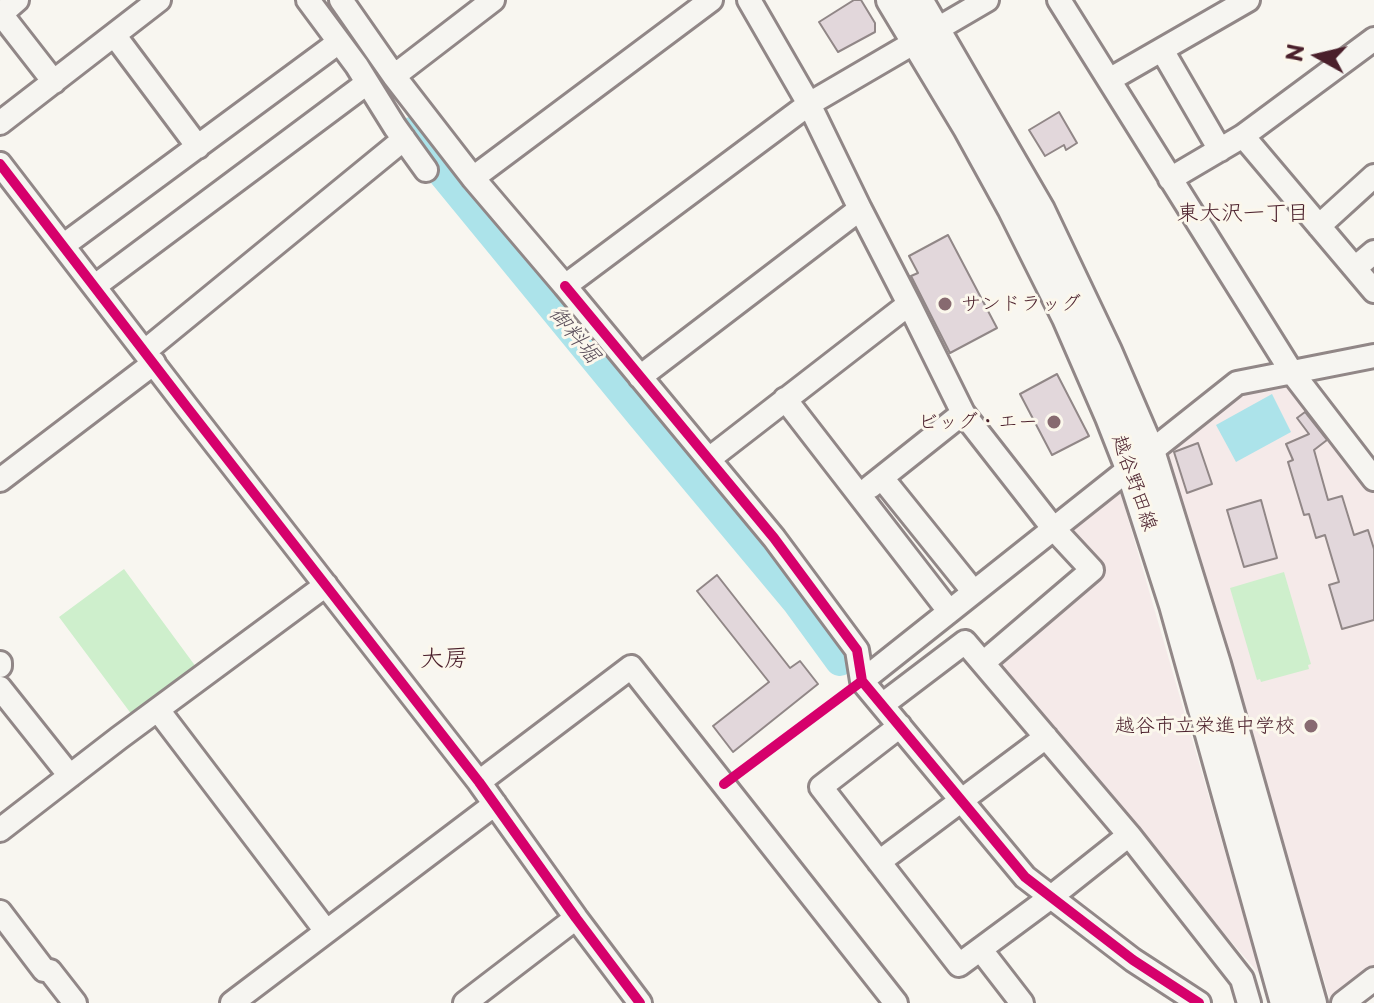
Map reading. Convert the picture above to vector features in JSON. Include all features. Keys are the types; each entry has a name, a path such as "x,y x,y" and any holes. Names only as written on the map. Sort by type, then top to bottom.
{"main road":[{"name":"越谷野田線","path":"891,0 926,36"},
{"name":"越谷野田線","path":"918,0 926,36 1086,361 1140,460 1221,679 1312,1003"},
{"name":"越谷野田線","path":"1140,460 1174,605 1285,1003"}],"street":[{"path":"17,0 1,14 54,82"},
{"path":"0,123 159,0"},
{"path":"308,0 426,170"},
{"path":"341,0 394,76 473,178 774,538 857,650 862,681 1025,877 1184,1000"},
{"path":"394,76 493,0"},
{"path":"473,178 711,0"},
{"path":"749,0 809,104 963,413 1053,528 1092,570 983,663"},
{"path":"565,286 809,104 987,0"},
{"path":"1059,0 1291,371 1374,479"},
{"path":"1109,80 1248,0"},
{"path":"1170,179 1243,136 1374,39"},
{"path":"118,40 198,147"},
{"path":"64,245 339,42"},
{"path":"1162,50 1220,150"},
{"path":"95,286 367,83"},
{"path":"1243,136 1374,291"},
{"path":"0,480 404,139"},
{"path":"0,164 479,782 640,1003"},
{"path":"1319,226 1374,176"},
{"path":"640,377 860,209"},
{"path":"1355,268 1374,252"},
{"path":"709,459 909,304"},
{"path":"862,681 1237,383 1374,356"},
{"path":"785,399 949,611"},
{"path":"859,495 963,413"},
{"path":"882,478 973,591"},
{"path":"0,830 326,585"},
{"path":"882,705 965,642 1129,835 1242,979 1249,1003"},
{"path":"479,782 631,667 896,1003"},
{"path":"0,688 70,776"},
{"path":"158,710 326,931"},
{"path":"900,726 821,787 959,965 1129,835"},
{"path":"879,862 1046,737"},
{"path":"232,1003 495,804"},
{"path":"0,912 44,970 50,971 75,1003"},
{"path":"465,1003 576,918"},
{"path":"981,950 1022,1003"},
{"path":"1343,1003 1374,979"}],"shaded area":[{"name":"越谷市立栄進中学校","path":"1289,378 1374,485 1374,967 1330,1000 1164,443 1239,389"},
{"name":"越谷市立栄進中学校","path":"1118,484 1261,976 990,664 1099,572 1062,528"}],"green space":[{"path":"124,569 199,671 135,719 59,617"},
{"path":"1284,572 1311,664 1308,665 1309,669 1261,682 1257,680 1230,588"}],"water":[{"path":"1272,394 1291,432 1236,462 1216,425"}],"building":[{"path":"854,0 861,0 875,23 875,32 838,52 819,22"},
{"path":"1059,112 1077,143 1066,150 1064,145 1045,156 1029,130"},
{"path":"948,235 997,328 950,353 911,276 918,273 909,256"},
{"path":"1057,374 1089,436 1052,455 1020,394"},
{"path":"1305,412 1327,440 1314,450 1328,500 1342,496 1354,535 1368,530 1374,549 1374,620 1342,629 1329,585 1339,582 1325,535 1316,538 1309,514 1304,515 1288,462 1293,460 1286,444 1309,434 1297,418"},
{"path":"1198,443 1212,484 1187,493 1174,452"},
{"path":"1261,500 1277,558 1244,567 1227,510"},
{"path":"717,575 790,668 800,661 818,684 733,752 713,726 769,682 697,591"}],"waterway":[{"name":"御料堀","path":"411,132 797,602 840,661"}],"cycle path":[{"path":"0,164 479,782 640,1003"},
{"path":"565,286 774,538 857,650 862,681 1025,877 1133,960 1199,1003"},
{"path":"724,784 862,681"}],"place":[{"name":"サンドラッグ","path":"945,304"},
{"name":"ビッグ・エー","path":"1054,422"},
{"name":"越谷市立栄進中学校","path":"1311,726"}],"district":[{"name":"東大沢一丁目","path":"1243,214"},
{"name":"大房","path":"444,659"}]}
